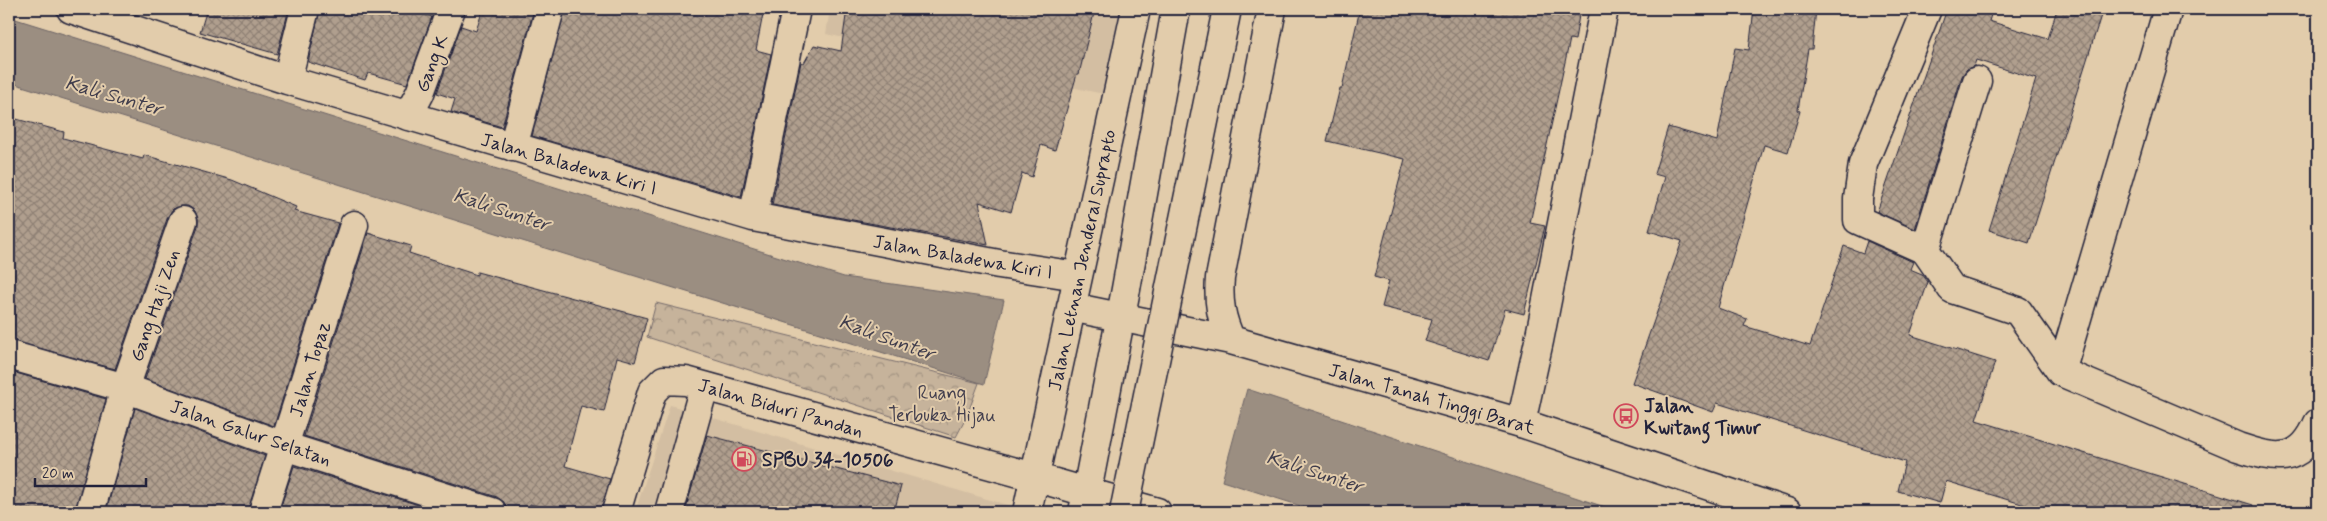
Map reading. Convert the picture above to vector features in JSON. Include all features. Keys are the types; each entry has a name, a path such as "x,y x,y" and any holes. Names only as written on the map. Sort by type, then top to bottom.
{"street":[{"name":"Jalan Baladewa Kiri I","path":"71,9 121,16 287,80 753,217 999,264 1077,276"},
{"path":"287,80 305,9"},
{"name":"Gang K","path":"408,116 420,93 451,9"},
{"path":"513,147 550,9"},
{"path":"753,217 796,9"},
{"name":"Jalan Letnan Jenderal Suprapto","path":"1027,512 1136,9"},
{"path":"1085,502 1121,318 1176,9"},
{"path":"1124,512 1227,9"},
{"path":"1231,340 1222,320 1218,298 1220,278 1272,9"},
{"path":"1521,423 1541,331 1604,9"},
{"path":"1927,9 1864,164 1858,199 1858,220 1926,250 1952,289 2018,311 2062,372 2238,447 2262,455 2282,458 2296,452 2306,443 2318,423"},
{"path":"2062,372 2168,9"},
{"path":"1926,250 1976,80"},
{"name":"Gang Haji Zen","path":"90,512 125,388 183,222"},
{"name":"Jalan Topaz","path":"263,512 354,225"},
{"name":"Jalan Tanah Tinggi Barat","path":"1071,307 1231,340 1521,423 1787,512"},
{"name":"Jalan Galur Selatan","path":"9,354 125,388 445,505 492,512"},
{"name":"Jalan Biduri Pandan","path":"616,512 652,392 664,380 686,381 1034,477 1085,502 1157,512"},
{"path":"669,512 704,387"}],"shaded area":[{"path":"830,9 1136,9 1117,97 826,34"},
{"path":"670,405 1027,511 1027,512 635,512"}],"green space":[{"name":"Ruang Terbuka Hijau","path":"656,303 979,383 966,418 956,437 647,337"}],"water":[{"name":"Kali Sunter","path":"9,17 844,277 1004,300 984,384 9,82"},
{"name":"Kali Sunter","path":"1247,389 1620,512 1320,512 1222,481"}],"building":[{"path":"207,9 289,9 277,54 200,32"},
{"path":"320,9 407,9 432,17 407,84 368,73 365,80 308,62"},
{"path":"483,9 534,9 502,127 451,112 455,99 437,93 461,26 476,31"},
{"path":"565,9 764,9 756,50 771,54 741,197 532,136"},
{"path":"847,9 1095,9 1079,74 1077,74 1055,150 1041,145 1032,177 1022,173 1011,212 979,202 988,245 772,205 801,62 804,63 814,45 841,51"},
{"path":"1360,9 1580,9 1575,40 1570,39 1530,223 1545,226 1524,314 1505,309 1489,361 1425,341 1432,319 1382,307 1389,281 1374,277 1405,159 1327,141 1340,88 1342,88"},
{"path":"1754,9 1816,9 1812,49 1808,49 1798,110 1800,111 1788,152 1764,145 1718,308 1747,319 1744,326 1810,346 1844,246 1863,253 1867,241 1913,262 1910,269 1922,274 1928,282 1910,335 1995,362 1976,420 2253,505 2251,512 2048,512 1946,481 1940,503 1898,491 1905,462 1717,403 1713,412 1632,383 1682,241 1649,231 1665,177 1654,174 1668,127 1717,141 1735,48 1749,50"},
{"path":"1947,9 1993,9 1989,21 2048,39 2057,9 2103,9 2029,243 1989,230 2036,79 1976,60 1974,66 1967,69 1962,76 1915,229 1877,212"},
{"path":"9,117 64,132 63,138 143,159 144,155 232,180 296,207 294,211 338,223 274,426 145,379 198,226 195,211 188,206 173,209 168,216 115,369 9,340"},
{"path":"368,233 411,246 409,253 477,275 477,272 647,318 635,362 617,357 604,412 581,406 565,466 610,479 601,512 558,512 530,504 529,512 507,512 504,502 497,497 304,436"},
{"path":"9,371 106,399 75,512 23,512 9,508"},
{"path":"135,408 265,456 248,512 106,512"},
{"name":"SPBU 34-10506","path":"707,435 901,486 894,512 704,512 686,508"},
{"path":"294,466 441,512 279,512"}],"place":[{"name":"Jalan Kwitang Timur","path":"1626,416"},
{"name":"SPBU 34-10506","path":"744,459"}]}
